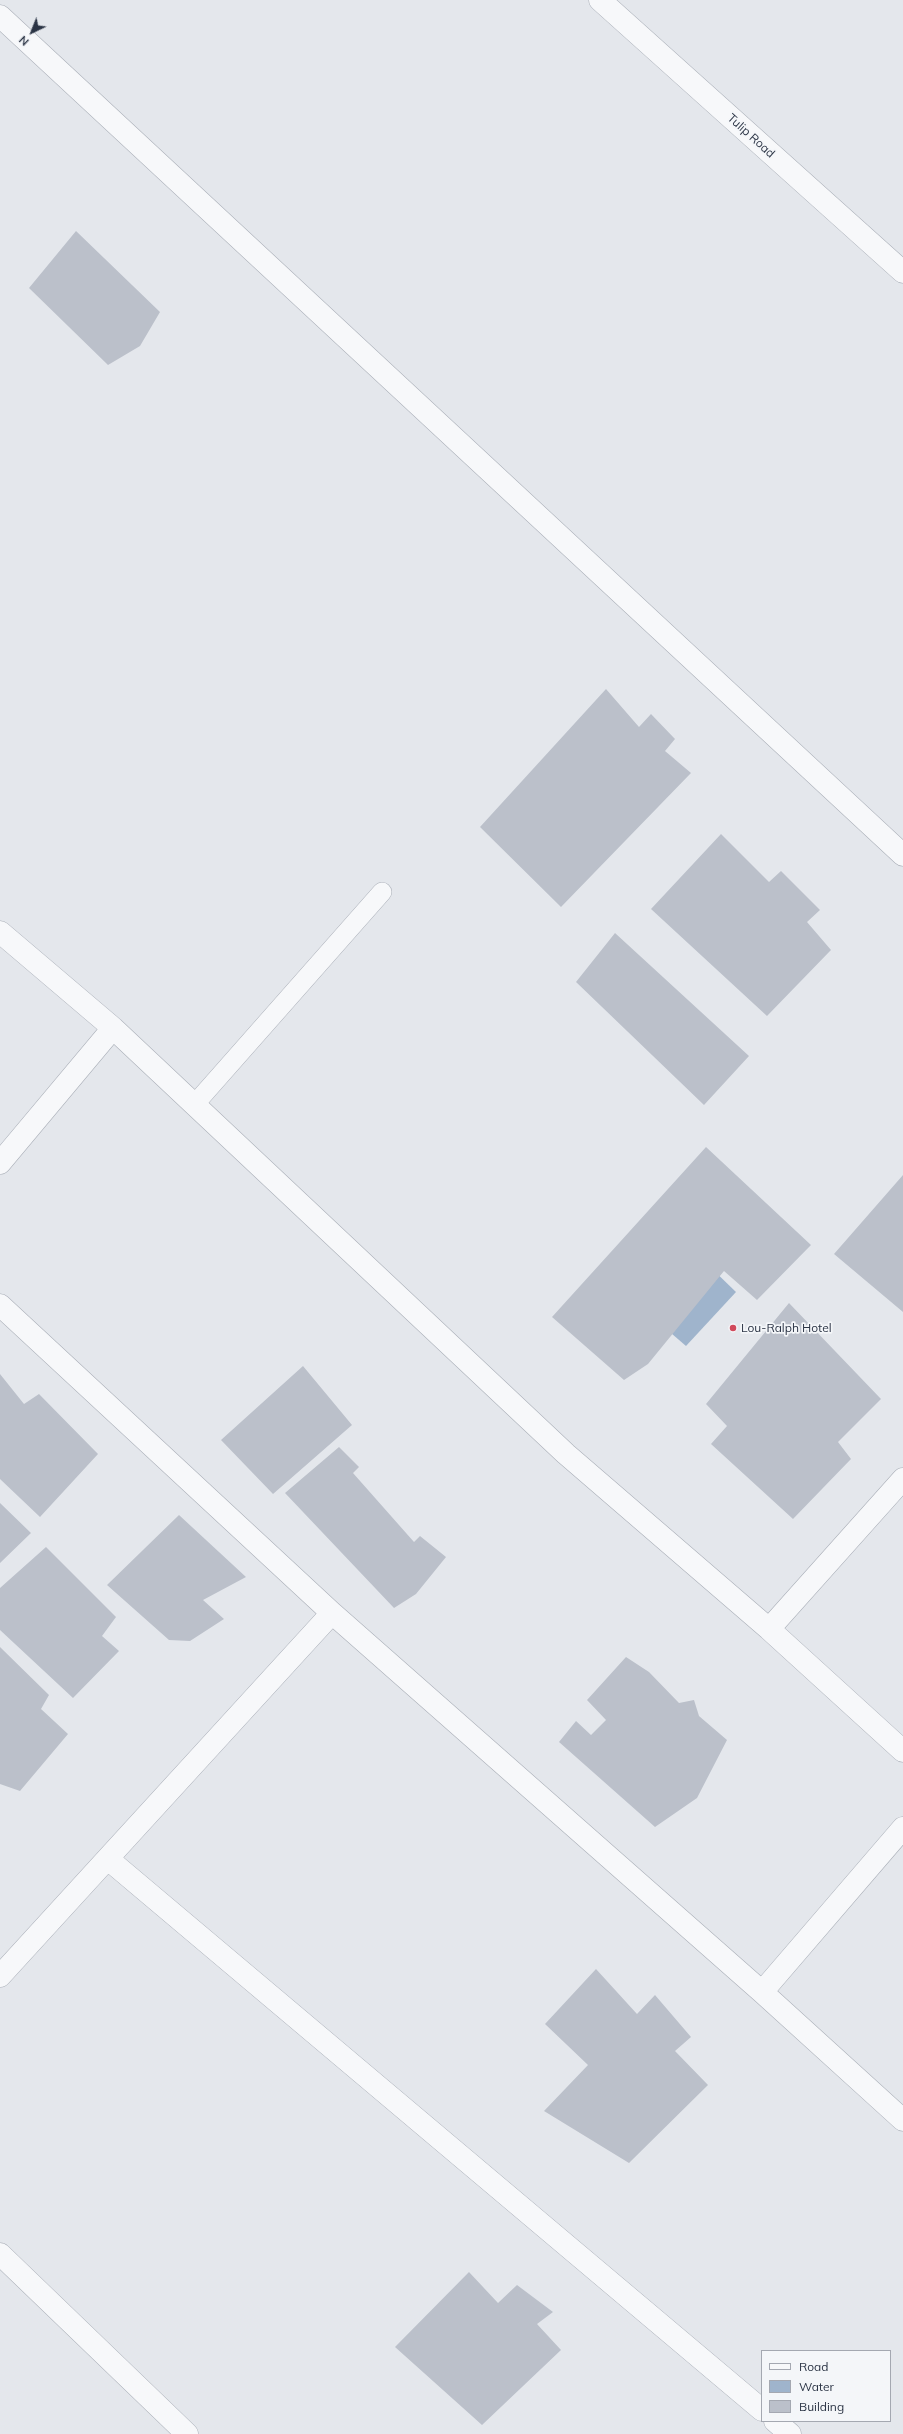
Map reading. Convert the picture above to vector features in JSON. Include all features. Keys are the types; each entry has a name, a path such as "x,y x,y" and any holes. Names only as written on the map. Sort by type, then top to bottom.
{"street":[{"name":"Tulip Road","path":"600,0 903,272"},
{"path":"0,16 903,855"},
{"path":"0,932 113,1028 566,1454 769,1629 903,1751"},
{"path":"0,1163 113,1028"},
{"path":"0,1305 332,1613 762,1992 903,2120"},
{"path":"769,1629 903,1480"},
{"path":"0,1976 332,1613"},
{"path":"762,1992 903,1828"},
{"path":"108,1859 761,2409"},
{"path":"0,2254 187,2434"},
{"path":"776,2422 790,2434"}],"lane":[{"path":"194,1105 382,892"}],"water":[{"path":"705,1262 736,1292 686,1346 657,1321"}],"building":[{"path":"76,231 160,312 140,346 108,365 29,288"},
{"path":"606,689 639,727 651,714 675,739 665,751 691,773 561,907 480,827"},
{"path":"721,834 769,882 781,871 820,910 807,922 831,950 767,1016 651,909"},
{"path":"615,933 749,1056 704,1105 576,982"},
{"path":"706,1147 811,1245 757,1300 724,1271 648,1364 624,1380 552,1317"},
{"path":"903,1175 903,1312 834,1254"},
{"path":"789,1303 881,1399 838,1442 851,1459 793,1519 711,1444 727,1426 706,1404"},
{"path":"303,1366 352,1425 273,1494 221,1440"},
{"path":"0,1374 24,1404 39,1394 98,1454 40,1517 0,1479"},
{"path":"339,1447 359,1467 353,1473 414,1542 420,1536 446,1557 416,1594 394,1608 285,1493"},
{"path":"0,1503 31,1533 0,1563"},
{"path":"179,1515 246,1577 203,1600 224,1619 190,1641 169,1640 107,1585"},
{"path":"46,1547 116,1617 102,1636 119,1651 73,1698 0,1630 0,1588"},
{"path":"0,1647 49,1695 41,1709 68,1734 20,1791 0,1784"},
{"path":"626,1657 649,1672 679,1703 694,1700 699,1716 727,1740 697,1798 655,1827 559,1742 576,1721 591,1735 606,1720 587,1700"},
{"path":"596,1969 637,2014 655,1995 691,2037 675,2051 708,2085 629,2163 544,2111 588,2065 545,2024"},
{"path":"469,2272 498,2303 517,2285 553,2312 537,2324 561,2350 482,2425 395,2347"}],"place":[{"name":"Lou-Ralph Hotel","path":"733,1328"}]}
